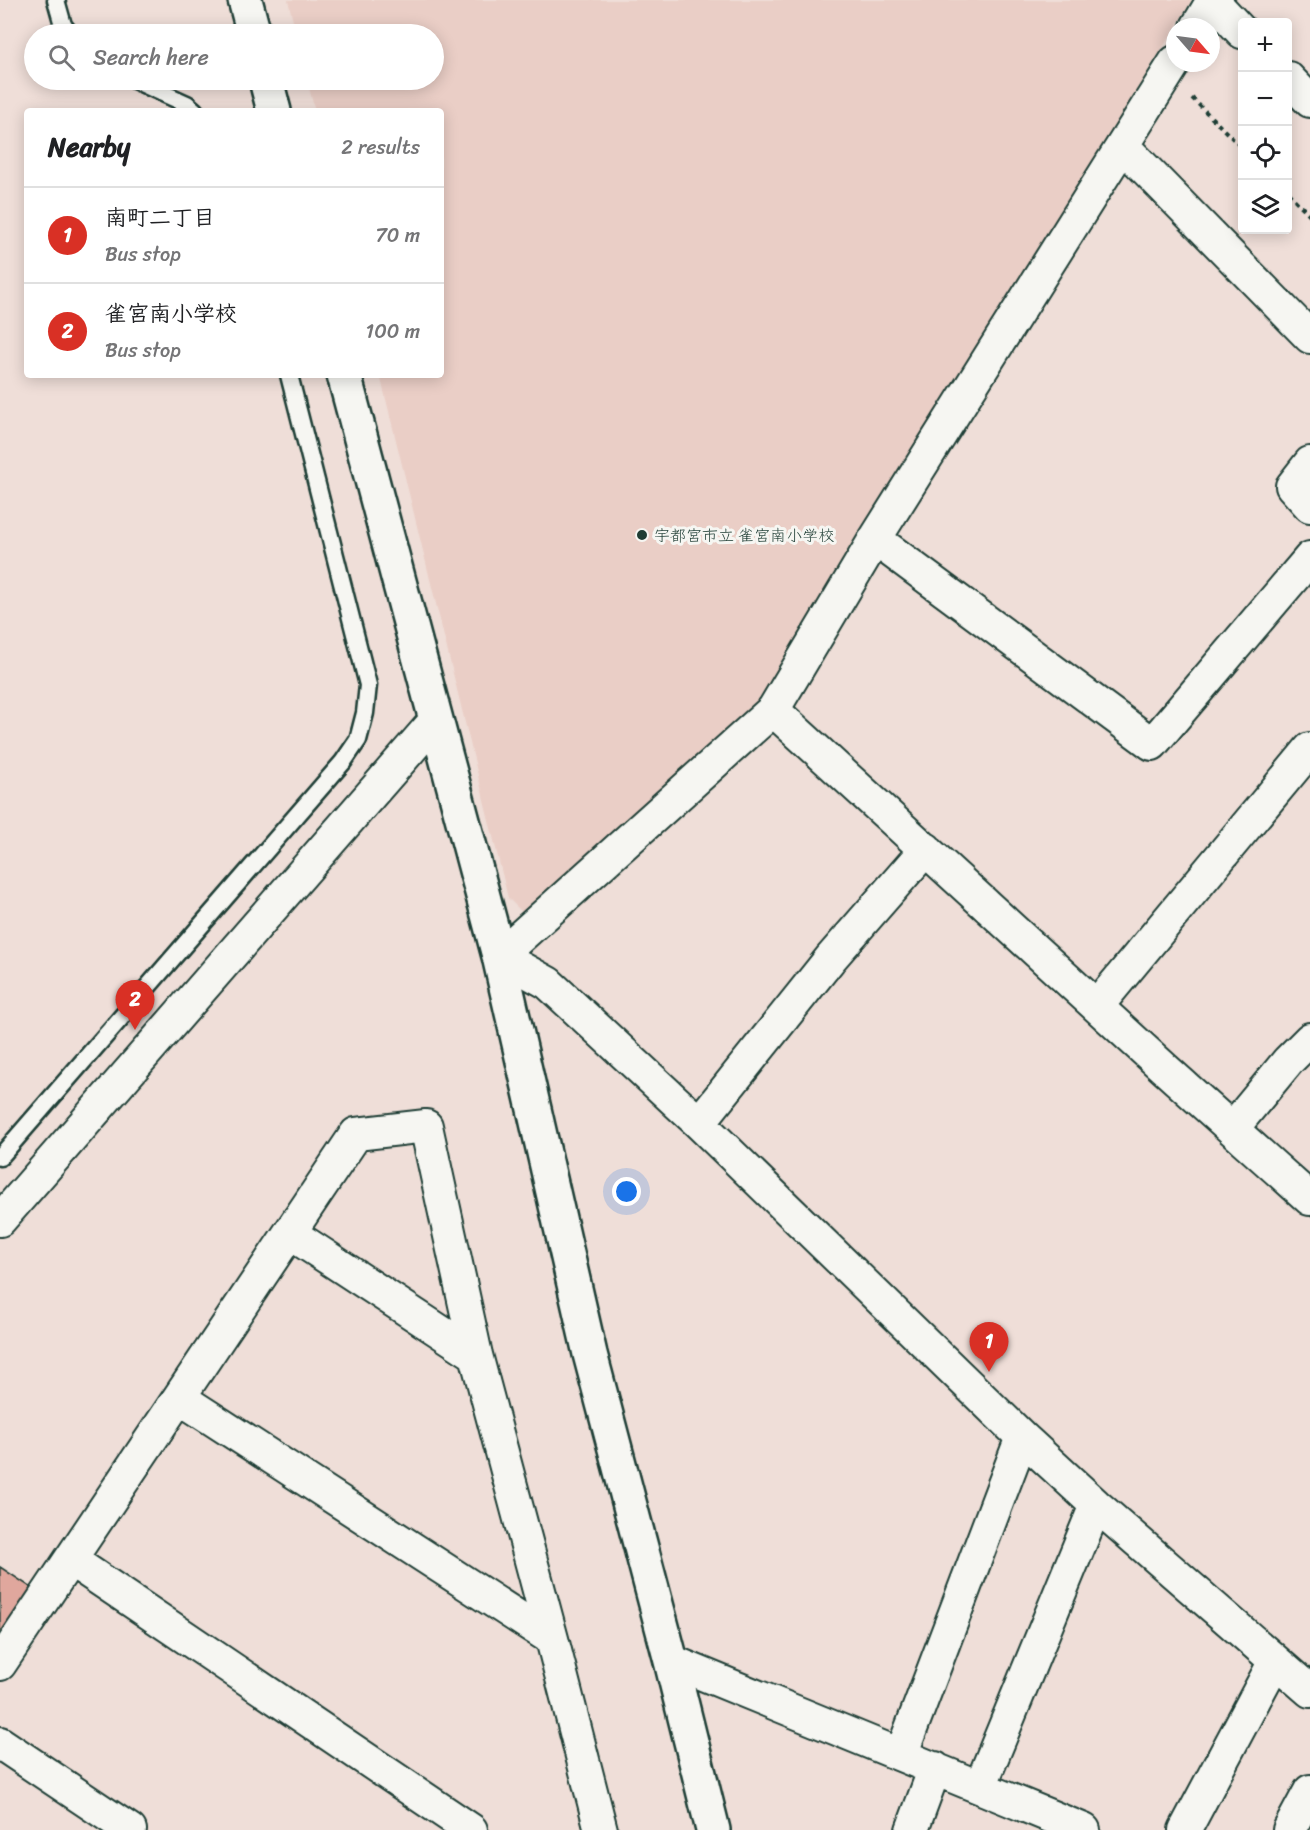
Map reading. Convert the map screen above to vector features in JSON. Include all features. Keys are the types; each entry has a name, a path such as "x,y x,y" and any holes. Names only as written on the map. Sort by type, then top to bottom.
{"street":[{"path":"245,0 251,24"},
{"path":"1208,9 1238,29"},
{"path":"499,956 773,710 875,539 1169,72"},
{"path":"1292,83 1310,101"},
{"path":"269,90 273,108"},
{"path":"1123,146 1310,337"},
{"path":"345,378 499,956 590,1354 713,1830"},
{"path":"1310,463 1292,486 1310,506"},
{"path":"875,539 1152,744 1310,558"},
{"path":"773,710 1310,1199"},
{"path":"0,1220 435,721"},
{"path":"1097,1006 1310,749"},
{"path":"699,1123 831,958 926,849"},
{"path":"499,956 548,983 699,1123 1022,1437 1096,1505 1310,1691"},
{"path":"1232,1129 1288,1061 1310,1039"},
{"path":"0,1664 356,1134 426,1126 476,1355 601,1830"},
{"path":"290,1233 476,1355"},
{"path":"180,1398 552,1638"},
{"path":"901,1755 1022,1437"},
{"path":"980,1787 1096,1505"},
{"path":"70,1560 471,1830"},
{"path":"671,1661 980,1787 1020,1818 1084,1830"},
{"path":"1185,1830 1275,1661"},
{"path":"0,1743 129,1830"},
{"path":"912,1830 935,1768"},
{"path":"1289,1830 1310,1791"}],"lane":[{"path":"56,0 63,24"},
{"path":"156,90 192,108"},
{"path":"0,1155 344,762 358,740 365,713 368,685 291,378"}],"path":[{"path":"1175,72 1238,143"},
{"path":"1292,198 1310,215"}],"shaded area":[{"name":"宇都宮市立 雀宮南小学校","path":"288,0 1192,0 1181,18 1166,18 1166,42 766,694 523,913 508,898 381,378 444,378 444,108 314,108 310,90 444,90 444,24 294,24"}],"building":[{"path":"0,1567 35,1590 0,1641"}],"place":[{"name":"宇都宮市立 雀宮南小学校","path":"642,535"},
{"name":"雀宮南小学校","path":"135,1030"},
{"name":"南町二丁目","path":"989,1372"}]}
